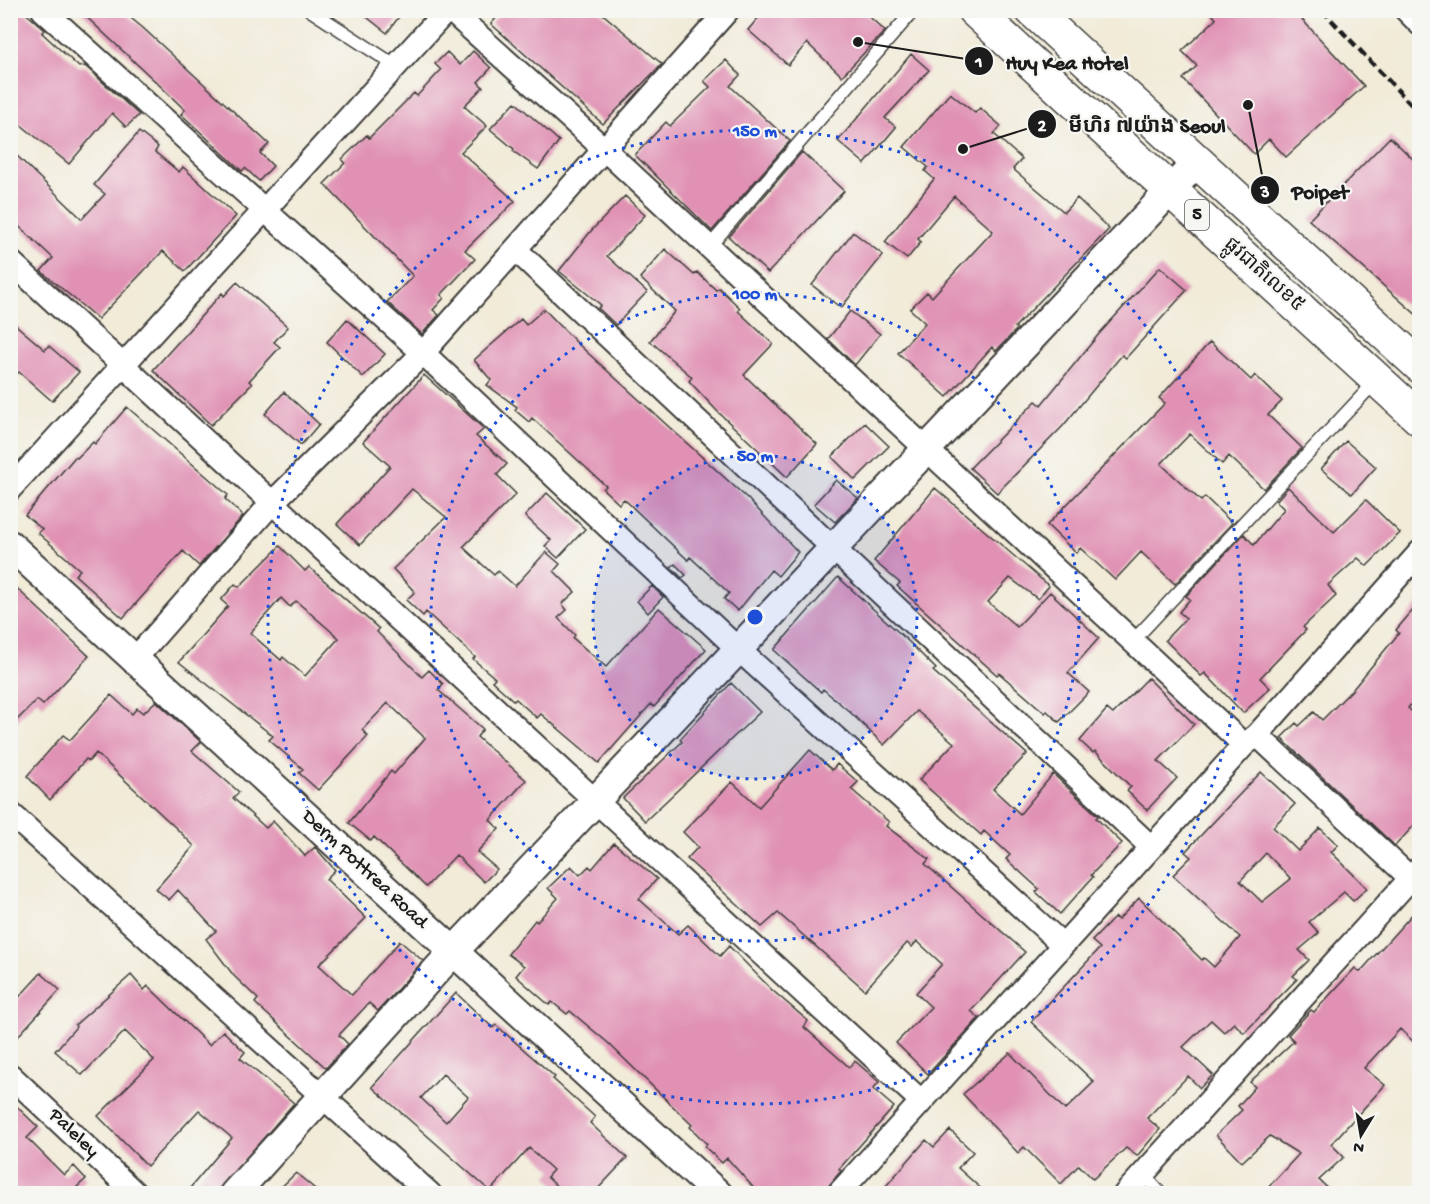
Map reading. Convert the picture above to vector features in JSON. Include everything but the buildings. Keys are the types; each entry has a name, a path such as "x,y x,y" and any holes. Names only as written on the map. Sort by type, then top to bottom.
{"highway":[{"name":"ផ្លូវជាតិលេខ៥","path":"974,10 1419,419"},
{"name":"ផ្លូវជាតិលេខ៥","path":"1032,10 1419,366"}],"street":[{"path":"43,10 423,353 738,649 1063,945"},
{"path":"10,489 448,10 603,148 1132,642 1416,877 1125,1194"},
{"path":"135,659 272,504 423,353 728,10"},
{"path":"1406,10 1419,24"},
{"path":"234,1194 453,952 1197,162"},
{"path":"516,250 1151,848"},
{"path":"10,261 921,1101"},
{"name":"Derm Pottrea Road","path":"10,545 718,1194"},
{"path":"838,1194 1419,552"},
{"path":"10,813 430,1194"},
{"name":"Paleley","path":"10,1075 136,1194"}],"lane":[{"path":"310,10 396,66"},
{"path":"709,247 914,10"},
{"path":"1132,642 1377,380"},
{"path":"1143,1174 1161,1194"}],"railway":[{"path":"1322,10 1420,114"}],"place":[{"name":"Huy Kea Hotel","path":"858,42"},
{"name":"Poipet","path":"1248,105"},
{"name":"មីហិរ ៧យ៉ាង Seoul","path":"963,149"}]}
